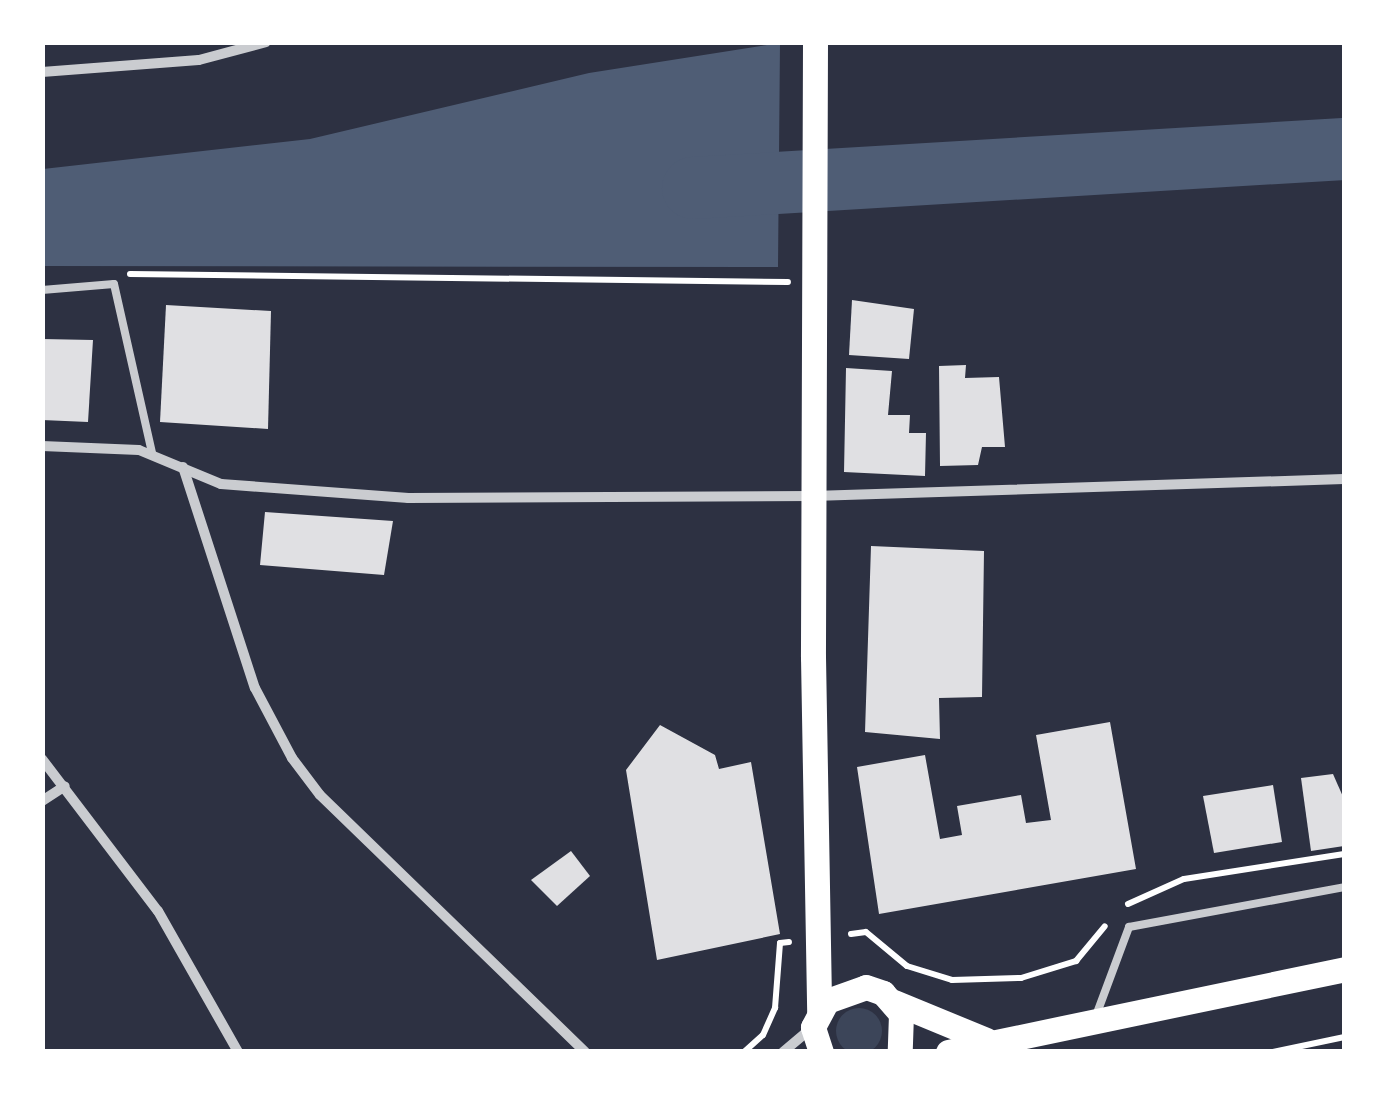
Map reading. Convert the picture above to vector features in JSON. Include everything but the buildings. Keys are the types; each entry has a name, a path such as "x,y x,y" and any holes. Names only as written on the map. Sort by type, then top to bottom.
{"main road":[{"path":"815,42 813,496 818,1030"},
{"path":"820,954 888,997 905,1027 900,1052"},
{"path":"948,1052 986,1040 1344,969"},
{"path":"818,1030 852,987 888,997 986,1040"}],"street":[{"path":"42,72 234,56 266,42"},
{"path":"42,446 152,452 221,484 408,498 813,496 1344,479"},
{"path":"183,467 255,688 292,758 320,795 585,1052"},
{"path":"42,758 158,911 238,1052"},
{"path":"42,801 65,786"},
{"path":"783,1052 818,1030"}],"lane":[{"path":"42,290 114,284 152,452"},
{"path":"1095,1019 1130,927 1344,887"}],"path":[{"path":"136,274 814,273"},
{"path":"1120,908 1184,878 1344,854"},
{"path":"851,934 866,932 907,966 952,980 1021,978 1076,961 1109,921"},
{"path":"744,1052 763,1036 775,1008 780,943 795,941"},
{"path":"1273,1052 1344,1037"}],"shaded area":[{"path":"780,43 778,267 43,266 43,169 310,139 589,73"},
{"path":"859,1008 876,1014 882,1031 876,1048 859,1054 842,1048 836,1031 842,1014"}],"waterway":[{"path":"693,188 1344,149"}]}
